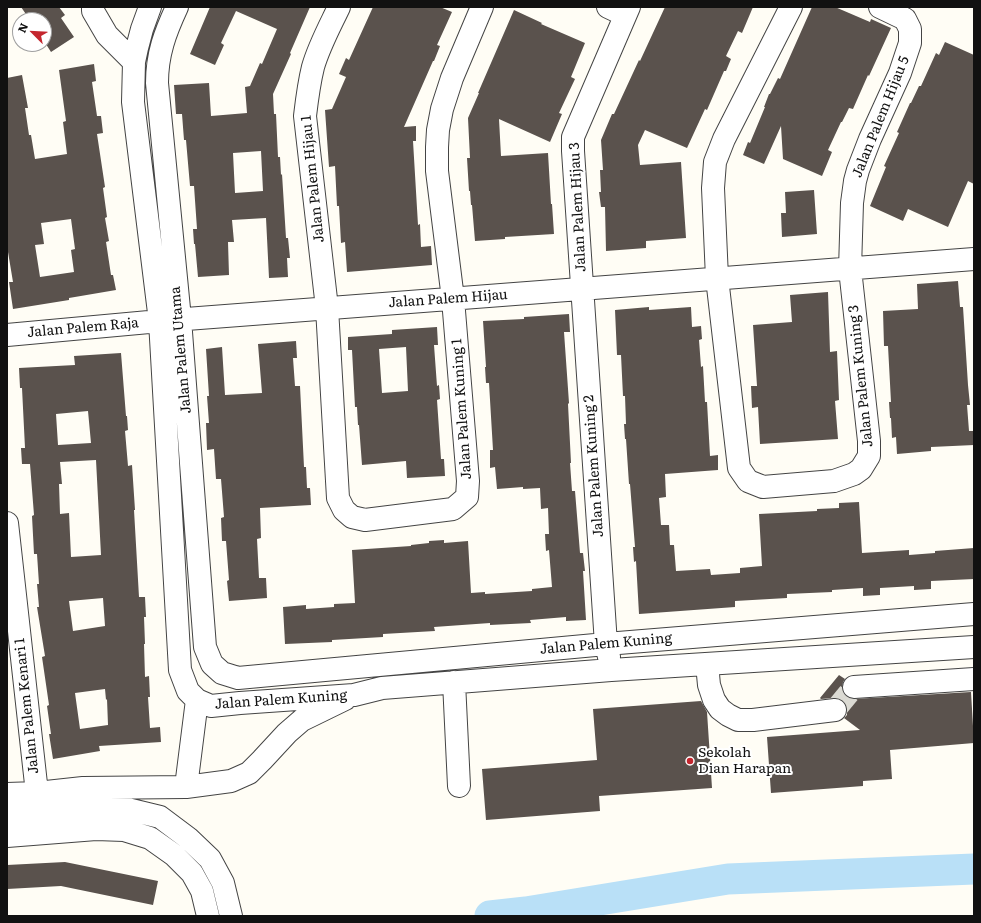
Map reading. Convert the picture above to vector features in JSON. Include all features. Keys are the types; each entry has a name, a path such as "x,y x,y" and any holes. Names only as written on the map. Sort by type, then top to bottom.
{"street":[{"path":"93,7 93,11 107,35 134,62"},
{"name":"Jalan Palem Utama","path":"150,7 142,28 134,62 133,102 135,122 170,320 205,647 212,664 222,673 238,678"},
{"name":"Jalan Palem Utama","path":"177,7 159,54 157,63 157,83 170,320 180,670 193,696"},
{"name":"Jalan Palem Hijau 1","path":"327,308 305,116 313,66 339,7"},
{"path":"453,299 437,171 438,130 442,109 452,78 482,7"},
{"path":"717,278 713,188 715,162 724,140 791,7"},
{"name":"Jalan Palem Hijau 5","path":"850,269 852,203 858,170 870,139 900,73 910,43 910,29 905,19 880,7"},
{"name":"Jalan Palem Hijau 3","path":"582,289 573,137 620,10"},
{"name":"Jalan Palem Hijau","path":"170,320 974,259"},
{"name":"Jalan Palem Kuning 3","path":"717,278 739,468 748,481 763,487 834,481 854,474 861,468 869,456 869,441 850,269"},
{"name":"Jalan Palem Kuning 2","path":"582,289 606,644 611,670"},
{"name":"Jalan Palem Kuning 1","path":"327,308 338,498 344,510 352,517 365,520 453,509 467,497 468,481 453,299"},
{"name":"Jalan Palem Raja","path":"7,335 170,320"},
{"name":"Jalan Palem Kenari 1","path":"7,523 13,638 37,793"},
{"name":"Jalan Palem Kuning","path":"238,678 606,644 974,614"},
{"name":"Jalan Palem Kuning","path":"193,696 211,706 354,695 382,688 454,682 611,670 974,647"},
{"path":"707,664 709,685 714,700 720,710 738,720 753,720 835,710"},
{"path":"854,687 974,679"},
{"path":"454,682 459,786"},
{"name":"Jalan Palem Kuning","path":"7,794 37,793 83,788 186,787 231,781 249,773 287,733 302,720 354,695"},
{"path":"186,787 193,696"},
{"path":"7,814 96,807 127,808 160,817 188,838 210,858 223,883 230,915"},
{"path":"7,836 96,830 124,830 150,838 174,855 192,872 202,891 208,916"}],"building":[{"path":"21,7 59,7 65,15 61,18 74,37 52,51 52,12 24,12"},
{"path":"210,7 310,7 273,94 274,114 276,114 278,157 280,157 281,175 282,174 286,238 288,238 290,258 287,258 288,277 269,278 266,218 232,220 234,242 228,242 229,275 198,277 193,229 197,229 194,186 190,186 182,114 176,114 174,85 209,83 211,116 247,113 245,87 250,86 260,63 262,64 277,29 236,11 221,43 224,45 215,65 190,54","holes":["261,151 263,191 235,193 233,153"]},
{"path":"373,7 440,7 452,12 437,45 440,46 434,61 404,127 416,126 416,141 413,141 418,225 420,224 421,247 431,246 432,265 347,272 345,242 341,243 335,166 329,167 325,110 332,109 346,77 339,74 346,58 349,60"},
{"path":"665,7 753,7 742,33 738,31 726,56 731,59 726,71 724,71 707,110 705,109 687,148 645,130 638,145 640,165 681,162 686,238 646,241 646,248 606,251 605,207 601,207 599,192 601,192 600,170 603,170 601,140 612,114 614,114"},
{"path":"812,7 835,7 870,22 871,19 891,28 853,109 849,108 841,122 828,150 832,152 822,176 783,159 781,126 764,164 743,155 748,142 750,143 769,94 778,78 780,79"},
{"path":"514,10 542,23 541,24 585,43 571,77 575,79 559,113 562,114 550,142 499,119 501,156 548,153 554,234 505,237 505,239 475,241 467,158 470,158 468,118"},
{"path":"945,42 974,55 974,184 968,181 948,227 908,209 903,221 870,206 886,167 884,166 899,133 897,132 910,103 919,86 921,86 936,53 939,55"},
{"path":"94,64 96,81 92,82 97,116 101,116 103,133 97,134 105,187 103,188 107,217 105,218 109,241 106,242 111,275 113,275 116,290 69,298 69,300 13,309 9,282 13,282 7,246 7,78 22,75 28,108 25,108 29,135 31,135 35,159 67,154 63,122 66,121 59,70","holes":["71,219 75,249 71,250 74,272 40,277 35,245 44,244 41,223"]},
{"path":"814,190 817,234 782,237 781,213 786,213 785,192"},
{"path":"958,281 960,307 963,307 970,405 967,405 969,431 973,431 974,445 931,447 931,451 897,454 896,437 892,438 890,418 889,402 891,402 888,346 884,346 883,311 918,309 917,284"},
{"path":"828,292 830,352 837,351 839,400 835,401 838,439 760,444 758,407 752,408 751,386 757,386 753,325 792,322 790,295"},
{"path":"649,307 649,310 691,307 692,327 701,326 702,339 699,340 701,367 703,366 705,402 707,402 710,456 718,455 718,470 665,474 666,497 659,498 661,525 669,525 670,545 674,545 676,571 710,569 711,575 740,573 740,568 762,566 759,514 817,511 817,509 839,508 839,503 859,502 862,553 909,550 909,555 974,548 974,579 931,581 931,589 914,590 914,586 880,588 880,595 863,596 863,588 832,590 832,592 787,594 787,598 735,601 735,607 639,614 636,561 634,562 633,547 635,547 624,424 626,424 625,396 623,396 621,355 617,355 615,310"},
{"path":"569,314 570,332 564,332 569,403 570,463 572,491 575,491 580,553 583,553 585,571 583,571 586,620 566,621 566,617 530,620 531,623 490,625 490,623 434,627 435,631 383,634 383,637 332,640 332,642 285,644 283,607 306,605 306,609 334,607 334,604 355,603 352,550 411,546 429,543 429,541 444,540 444,543 468,541 471,593 485,592 485,594 532,591 532,589 552,587 549,550 546,551 545,534 549,534 548,508 541,509 540,488 523,489 523,487 497,489 495,467 490,468 490,450 493,450 489,383 486,383 483,321 524,319 524,317"},
{"path":"437,327 438,345 434,345 437,386 439,385 440,399 437,400 441,459 444,459 445,476 407,478 406,461 362,465 357,407 355,407 352,350 348,350 348,337 392,334 392,330","holes":["406,347 408,391 382,393 379,349"]},
{"path":"296,341 297,358 293,358 295,386 300,386 304,467 306,467 307,488 310,488 311,505 260,508 261,538 257,539 259,578 266,578 267,598 229,601 226,541 222,541 221,518 224,517 221,479 216,479 214,449 207,450 206,423 209,423 207,396 209,396 206,349 222,347 225,395 262,393 258,344"},
{"path":"121,353 128,430 125,431 128,466 132,465 139,597 145,597 145,677 149,676 150,697 148,697 150,728 160,727 161,742 99,746 100,751 53,759 49,734 51,734 47,706 49,705 42,657 45,656 37,607 39,607 37,584 39,584 37,554 34,554 32,516 34,515 30,464 22,464 21,448 25,448 22,388 20,388 19,368 75,365 74,356","holes":["88,411 91,443 58,445 56,414","96,460 101,555 71,557 69,513 60,514 59,484 62,484 60,462","103,598 105,626 73,631 69,601","105,689 108,725 80,729 75,693"]},
{"path":"839,675 845,679 842,687 843,694 848,698 854,699 971,692 974,743 890,750 892,779 863,781 863,786 771,793 767,737 860,730 844,718 847,715 847,709 845,702 840,698 820,698"},
{"path":"701,701 707,712 712,788 599,796 600,811 486,820 482,769 597,760 593,709"},
{"path":"65,862 158,881 153,905 61,886 7,889 7,865"}],"waterway":[{"path":"490,916 526,912 728,879 974,869"}],"tunnel":[{"path":"835,710 854,687"}],"place":[{"name":"Sekolah Dian Harapan","path":"690,761"}]}
